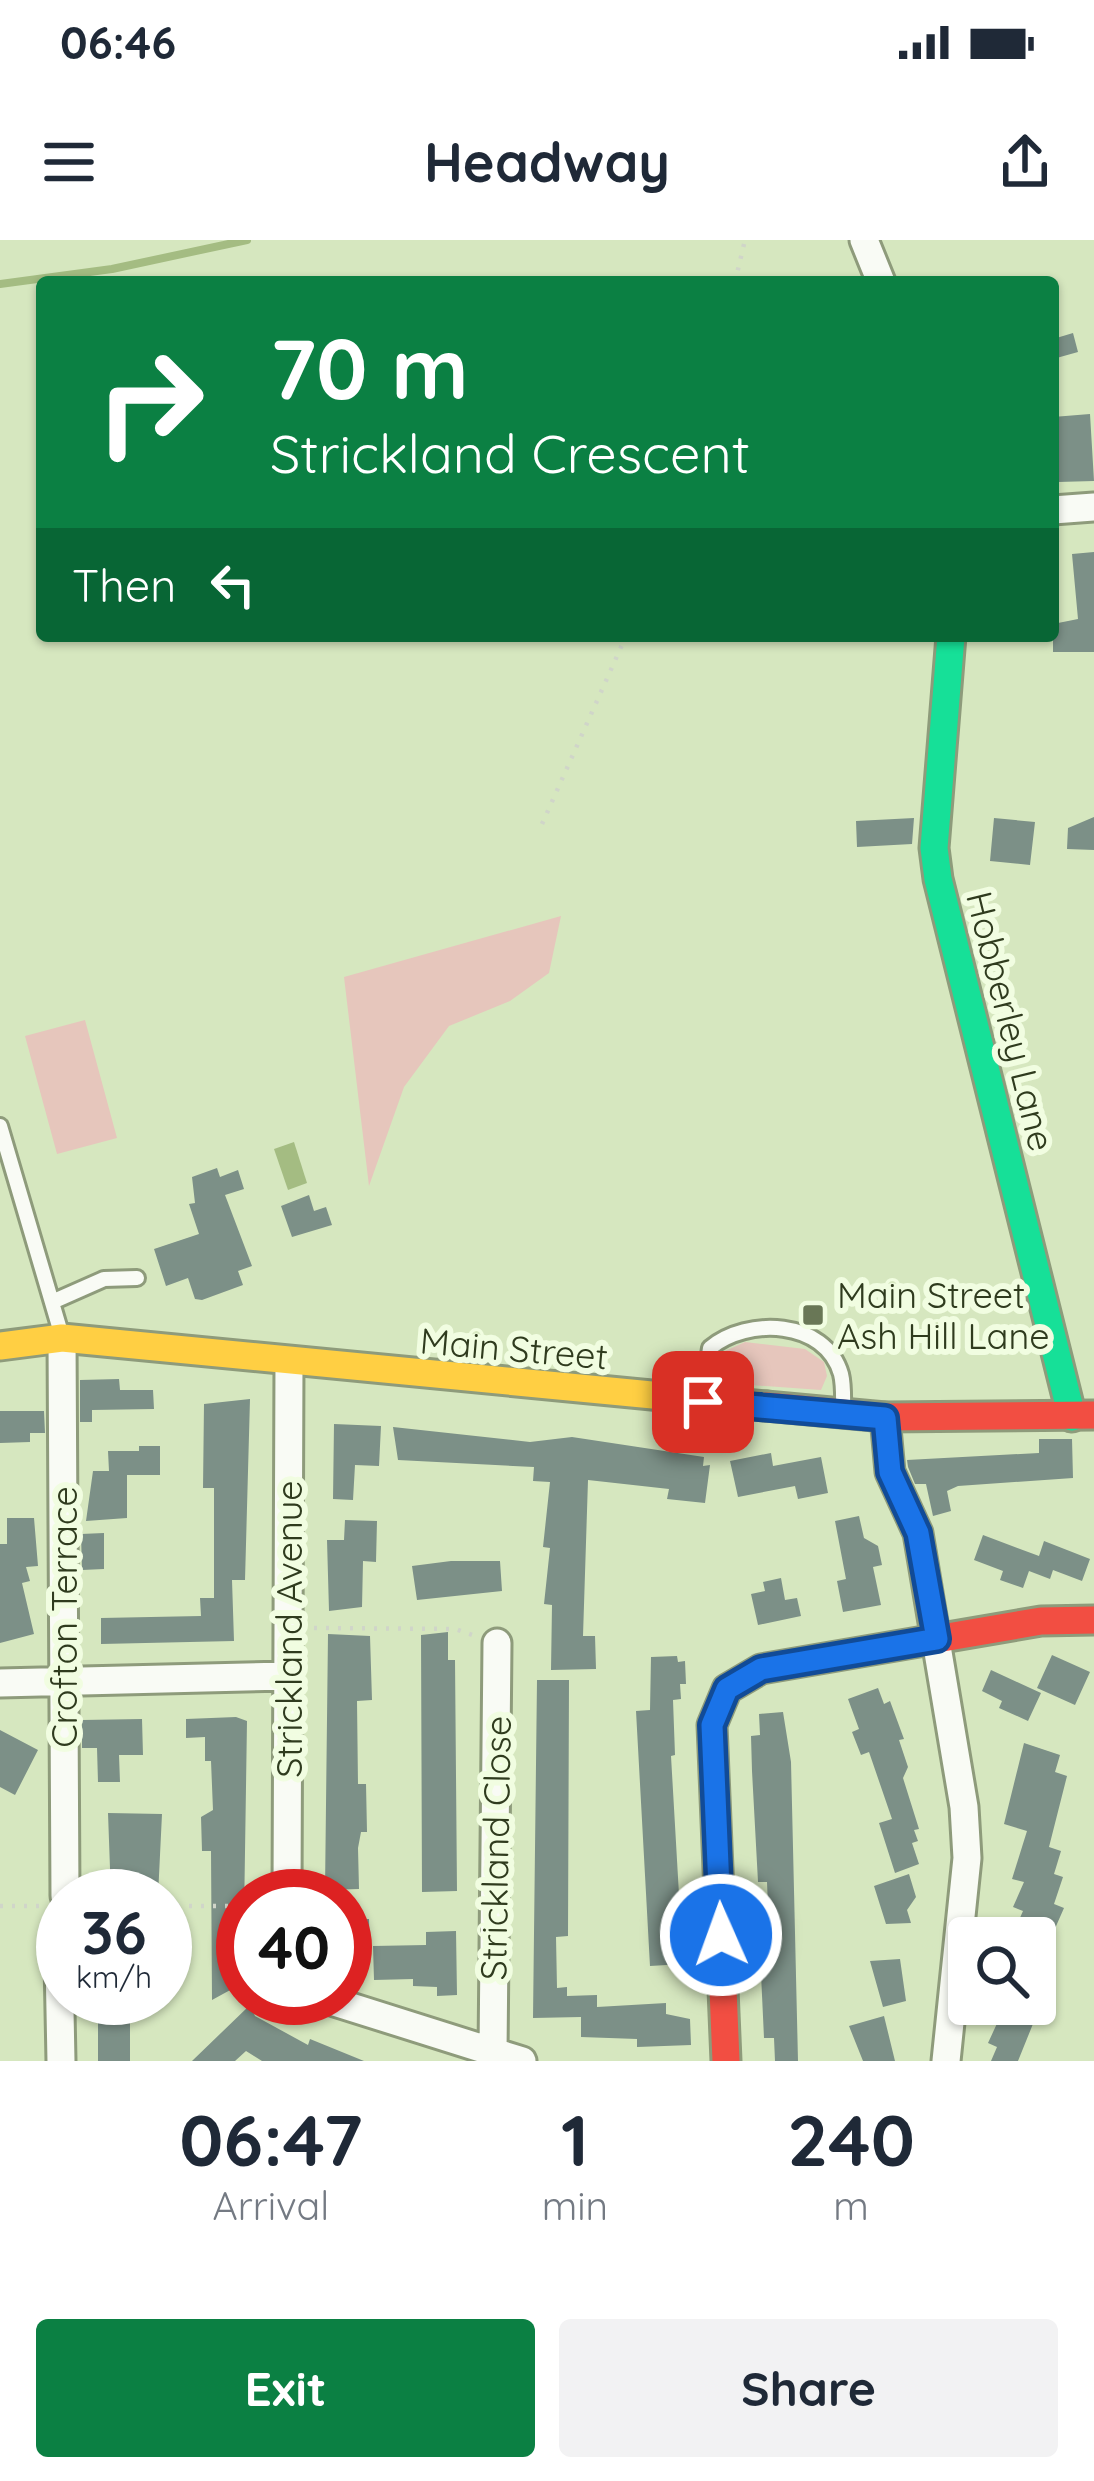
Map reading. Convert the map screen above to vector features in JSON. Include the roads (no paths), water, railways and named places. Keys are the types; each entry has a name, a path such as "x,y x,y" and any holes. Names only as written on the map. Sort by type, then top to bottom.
{"street":[{"path":"864,240 879,276"},
{"path":"1059,509 1094,506"},
{"name":"Hobberley Lane","path":"951,642 934,848 938,879 1083,1416"},
{"name":"Main Street","path":"0,1346 62,1338 885,1418 1083,1416"},
{"name":"Crofton Terrace","path":"62,1338 65,1869"},
{"name":"Strickland Avenue","path":"286,1869 289,1362"},
{"path":"885,1418 890,1472 918,1533 964,1807 967,1858 946,2061"},
{"path":"726,2061 712,1725 727,1689 761,1669 1041,1621 1094,1620"},
{"name":"Strickland Close","path":"493,2053 497,1643"},
{"path":"0,1683 287,1676"},
{"path":"372,2014 522,2061"},
{"path":"61,2025 62,2061"}],"lane":[{"path":"0,1126 62,1338"},
{"path":"52,1303 104,1279 136,1278"},
{"path":"703,1402 710,1348 730,1331 769,1328 814,1336 830,1352 842,1375 843,1414"}],"waterway":[{"path":"60,276 247,240"},
{"path":"0,284 36,279"}],"place":[{"name":"Main Street Ash Hill Lane","path":"813,1315"}]}
